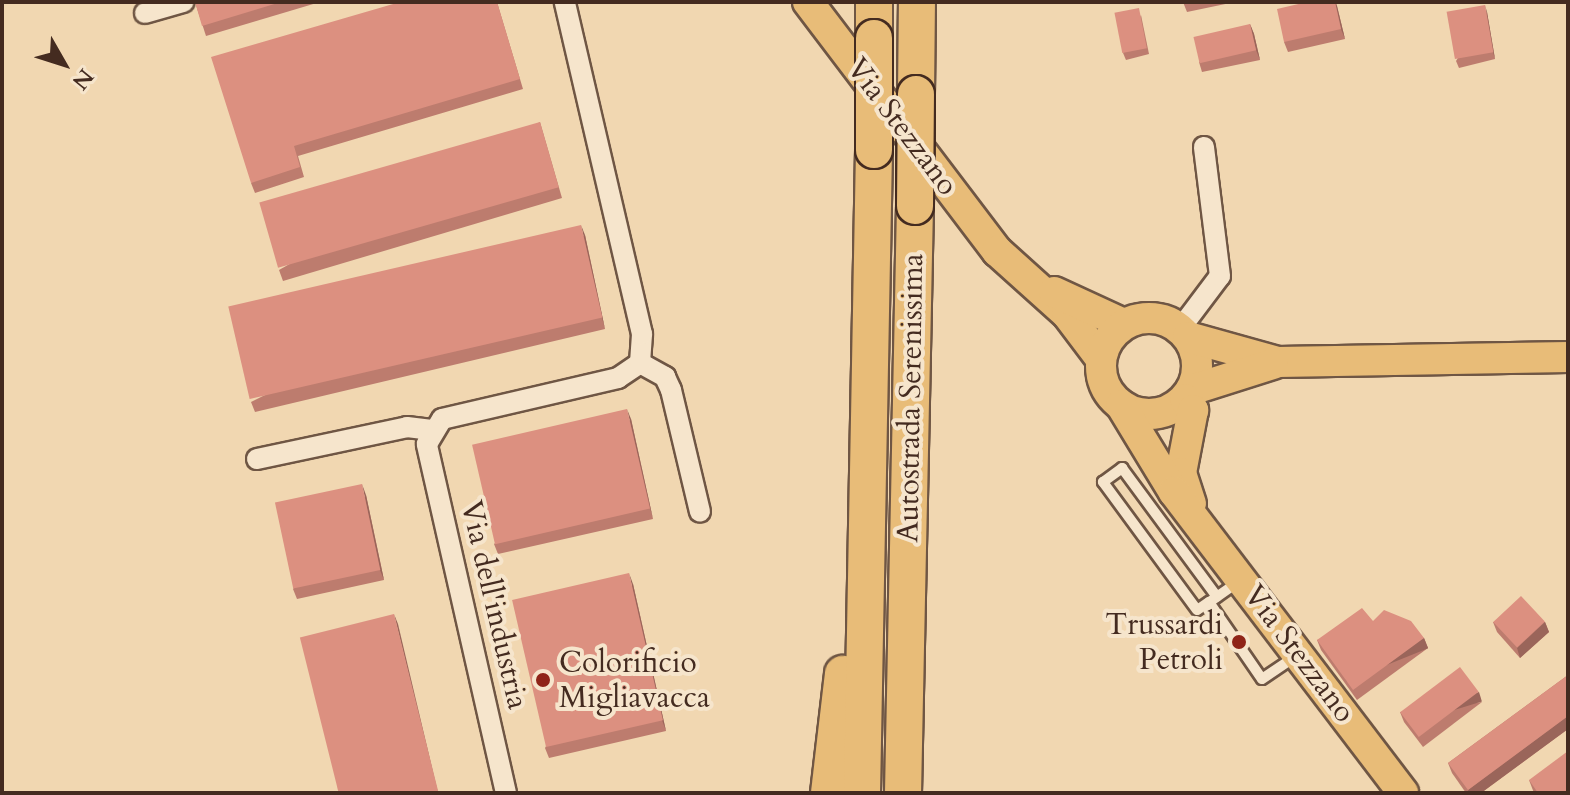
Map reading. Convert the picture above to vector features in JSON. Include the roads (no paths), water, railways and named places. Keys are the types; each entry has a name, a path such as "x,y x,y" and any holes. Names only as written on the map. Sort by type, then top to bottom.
{"highway":[{"name":"Autostrada Serenissima","path":"862,793 864,493 874,150 874,2"},
{"name":"Autostrada Serenissima","path":"903,793 917,2"},
{"path":"829,793 864,493"}],"main road":[{"name":"Via Stezzano","path":"808,2 997,251 1067,314 1101,359 1104,385 1121,405 1195,516 1403,793"},
{"name":"Via Stezzano","path":"997,251 1059,295 1124,324 1153,318 1184,333 1198,363 1188,394 1193,410 1181,473 1195,516"},
{"path":"1101,359 1124,324"},
{"path":"1184,333 1278,362 1568,357"},
{"path":"1121,405 1154,414 1188,394 1278,362"}],"street":[{"path":"145,13 183,2"},
{"path":"565,2 642,334 640,363"},
{"path":"1184,333 1220,276 1204,147"},
{"path":"257,459 407,427 432,430 442,419 618,378 640,363"},
{"path":"640,363 665,377 671,390 700,512"},
{"name":"Via dell'industria","path":"432,430 429,458 506,793"}],"lane":[{"path":"1243,579 1213,599 1197,610 1103,482 1122,468 1213,599 1262,679 1299,654"}],"place":[{"name":"Trussardi Petroli","path":"1239,642"},
{"name":"Colorificio Migliavacca","path":"543,680"}]}
